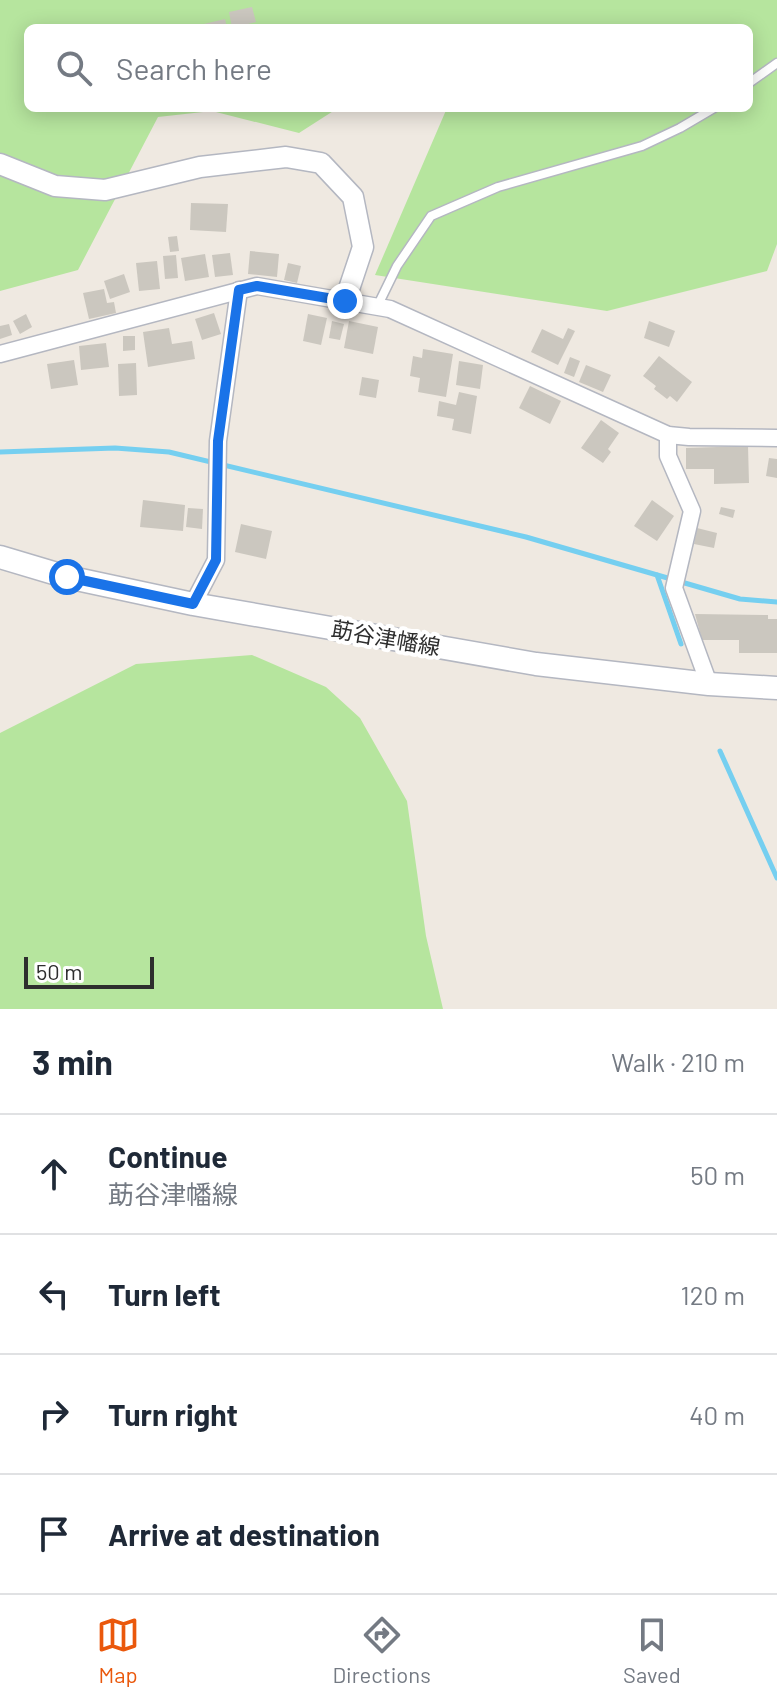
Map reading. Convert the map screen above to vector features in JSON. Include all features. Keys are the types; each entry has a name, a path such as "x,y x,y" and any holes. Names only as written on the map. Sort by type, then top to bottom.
{"main road":[{"name":"莇谷津幡線","path":"0,557 67,577 193,604 536,664 709,684 777,688"}],"street":[{"path":"0,164 55,186 105,190 200,167 286,157 321,163 353,197 363,247 345,301"},
{"path":"0,354 257,286 390,309 668,435 777,438"},
{"path":"193,604 216,560 218,441 239,290"},
{"path":"668,435 668,456 692,511 674,588 709,684"}],"lane":[{"path":"753,80 777,63"},
{"path":"377,307 397,266 431,216 498,187 642,146 707,112"}],"green space":[{"path":"0,0 777,0 777,244 767,271 607,311 375,275 445,112 753,112 753,24 24,24 24,112 203,112 158,117 78,270 0,291"},
{"path":"216,112 332,112 299,133"},
{"path":"252,655 326,687 360,718 407,801 426,936 443,1009 0,1009 0,733 136,664"}],"building":[{"path":"252,7 256,22 231,24 229,12"},
{"path":"225,19 226,24 204,24"},
{"path":"191,203 228,204 226,232 190,230"},
{"path":"177,236 179,251 170,252 168,237"},
{"path":"250,251 279,254 277,277 248,274"},
{"path":"230,253 233,275 215,277 212,255"},
{"path":"205,254 209,277 185,281 181,258"},
{"path":"176,255 178,278 165,279 163,256"},
{"path":"157,261 160,289 139,291 136,263"},
{"path":"288,263 301,266 297,283 284,280"},
{"path":"124,274 130,292 110,299 104,281"},
{"path":"104,289 107,303 114,302 116,313 89,319 83,293"},
{"path":"214,313 221,334 202,340 195,319"},
{"path":"26,314 32,327 20,334 13,321"},
{"path":"308,314 327,318 321,345 303,341"},
{"path":"332,321 344,324 340,340 329,338"},
{"path":"349,321 378,327 373,354 344,348"},
{"path":"649,321 675,331 669,347 644,338"},
{"path":"9,324 12,335 0,339 0,326"},
{"path":"169,328 172,344 192,341 195,359 148,367 143,332"},
{"path":"568,328 575,331 558,365 531,352 542,329 563,339"},
{"path":"123,336 135,336 135,350 123,351"},
{"path":"106,343 109,367 81,370 79,346"},
{"path":"423,349 453,354 446,397 418,392 420,378 410,376 413,356 422,358"},
{"path":"659,356 692,382 677,402 670,396 667,399 643,376"},
{"path":"570,357 580,361 574,377 564,373"},
{"path":"74,360 78,385 51,389 47,364"},
{"path":"459,361 483,365 480,389 456,385"},
{"path":"136,363 137,395 119,396 118,364"},
{"path":"586,365 611,375 603,392 579,382"},
{"path":"362,377 379,380 376,398 359,395"},
{"path":"530,386 561,401 550,424 519,408"},
{"path":"459,392 477,396 471,434 452,430 454,419 437,416 439,401 456,405"},
{"path":"601,420 619,433 603,463 581,448"},
{"path":"748,446 749,483 714,484 714,469 686,469 686,448"},
{"path":"769,458 777,459 777,478 766,476"},
{"path":"143,500 185,505 183,531 140,527"},
{"path":"652,500 674,516 657,541 634,526"},
{"path":"721,507 735,510 733,518 719,514"},
{"path":"188,508 203,509 202,529 186,527"},
{"path":"241,524 272,531 266,559 235,552"},
{"path":"697,528 717,533 714,548 694,544"},
{"path":"695,614 768,615 768,619 777,619 777,653 739,653 739,640 702,640"}],"waterway":[{"path":"0,452 115,448 169,452 526,537 740,599 777,602"},
{"path":"657,575 681,644"},
{"path":"720,751 777,878"}],"route":[{"path":"67,577 193,604 216,560 218,441 239,290 257,286 345,301"}]}
